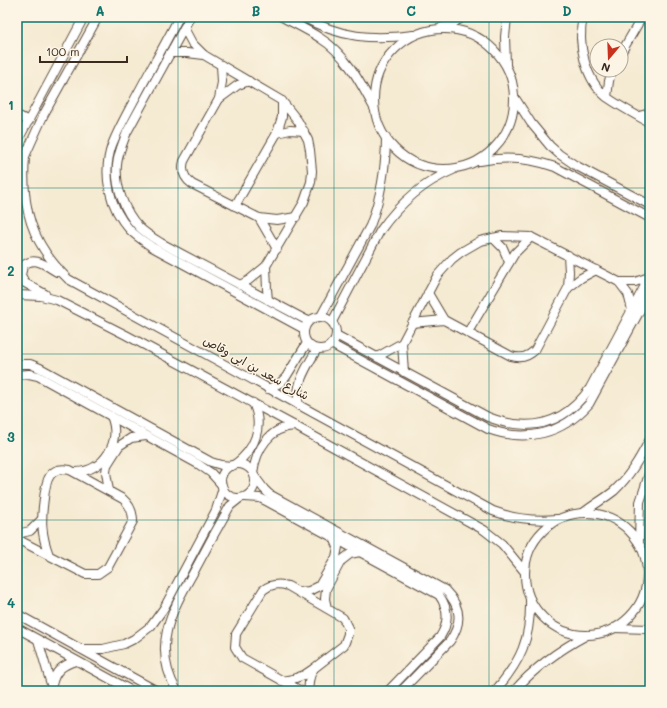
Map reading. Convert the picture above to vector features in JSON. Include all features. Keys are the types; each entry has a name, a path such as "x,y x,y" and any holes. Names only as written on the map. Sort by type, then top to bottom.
{"street":[{"path":"17,142 20,128 29,121 84,17"},
{"path":"17,174 44,114 98,17"},
{"path":"179,17 127,113 112,146 108,160 107,172 110,194 115,207 123,222 131,231 152,247 306,325"},
{"path":"190,17 127,132 122,145 117,164 117,177 125,206 130,216 139,227 161,243 268,300 306,325"},
{"path":"282,17 321,39 354,71 375,111 379,124 386,137 397,150 411,160 433,167 444,169 461,167"},
{"path":"303,17 326,28 356,36 380,38 416,35 452,24 463,17"},
{"path":"506,65 505,37 507,17"},
{"path":"583,17 580,35 581,46 587,67 594,82 607,97 650,123"},
{"path":"629,40 642,17"},
{"path":"184,28 192,43 204,55 282,101 304,131 310,150 312,171 308,192 304,202 266,266 240,285"},
{"path":"332,322 380,231 388,219 404,202 434,179 476,161 489,153 500,142 508,129 513,114 515,98 512,81 506,65 496,52 480,39 470,34 454,30 438,29"},
{"path":"375,111 374,92 379,74 387,58 400,44 416,35"},
{"path":"170,53 204,55"},
{"path":"221,64 222,82 219,99 184,161 182,167 186,180 259,218 278,220 296,217"},
{"path":"607,97 610,78"},
{"path":"219,99 233,88 249,81"},
{"path":"515,98 530,123 559,154 575,165 650,205"},
{"path":"235,206 277,133 282,117 282,101"},
{"path":"638,116 650,113"},
{"path":"17,115 29,121"},
{"path":"277,133 290,130 304,131"},
{"path":"321,316 367,232 375,214 384,176 386,137"},
{"path":"17,154 25,157"},
{"name":"شارع سعد بن ابى وقاص","path":"25,157 24,191 26,207 31,223 45,253 68,279 493,511 505,516 531,520 557,520"},
{"path":"476,161 508,157 524,158 540,162 555,167 650,218"},
{"path":"259,218 277,249"},
{"path":"404,372 402,343 437,276 452,259 480,241 512,236 531,237 619,282 628,294 632,310"},
{"path":"468,332 509,262 515,253 531,237"},
{"path":"493,238 503,248 509,262"},
{"path":"568,255 568,288"},
{"path":"68,279 36,261 27,262 21,270 20,275 24,283 126,335 253,403 484,530 502,544 524,571"},
{"path":"266,266 268,300"},
{"path":"412,323 444,320 511,356 516,358 527,356 535,350 568,288 581,278 596,270"},
{"path":"336,335 488,417 501,423 529,426 543,423 561,416 570,410 584,396 590,388 650,276"},
{"path":"619,282 634,282 650,276"},
{"path":"428,292 444,320"},
{"path":"331,344 488,428 513,435 538,434 548,432 575,418 589,404 650,292"},
{"path":"17,294 41,296 57,300"},
{"path":"321,316 332,322 336,335 331,344 322,349 317,349 310,346 304,338 306,325 316,317 321,316"},
{"path":"268,389 280,383 286,377 307,343"},
{"path":"377,357 402,343"},
{"path":"299,406 297,391 299,383 317,349"},
{"path":"17,364 30,364 40,368 211,462 221,465 243,465 250,469 264,489 270,494 400,570 439,595 446,608 447,624 440,637 388,691"},
{"path":"17,375 28,374 38,376 205,468 232,497 256,498 268,502 361,552 445,590 454,601 459,614 457,628 450,641 401,691"},
{"path":"81,649 103,649 124,644 143,633 151,626 164,608 216,510 222,487 222,476 228,468 248,452 257,435 258,419 253,403"},
{"path":"109,491 106,472 115,436 114,423 111,416"},
{"path":"176,691 169,675 164,654 168,622 188,582 230,506 252,491 254,487 257,457 270,436 279,429 287,426 295,426"},
{"path":"76,472 83,472 96,467 125,441 139,436 146,436"},
{"path":"583,513 613,491 623,481 638,462 650,439"},
{"path":"17,539 85,574 98,574 108,567 133,522 133,515 128,503 76,472 64,468 52,473 45,484 41,520 43,538 49,555"},
{"path":"639,542 640,502 650,471"},
{"path":"583,513 596,513 615,520 631,532 639,542 649,572 643,597 636,610 626,620 614,628 601,633 587,635 573,634 559,629 547,621 537,611 530,599 525,585 524,571 529,550 540,532 557,520 570,515 583,513"},
{"path":"17,534 30,531 41,520"},
{"path":"327,608 324,599 338,552 334,538"},
{"path":"298,592 310,591 319,586 345,557 350,554 361,552"},
{"path":"282,680 293,679 304,675 344,645 348,634 348,628 343,618 327,608 282,584 275,584 268,586 263,590 236,634 235,647 242,658 301,691"},
{"path":"495,691 513,669 522,651 529,622 530,599"},
{"path":"17,614 157,691"},
{"path":"17,628 132,691"},
{"path":"614,628 650,629"},
{"path":"514,691 541,664 556,653 587,635"},
{"path":"38,640 52,688"},
{"path":"52,688 57,671 62,666 76,660"},
{"path":"104,676 110,665"},
{"path":"309,691 308,684 313,669"}]}
